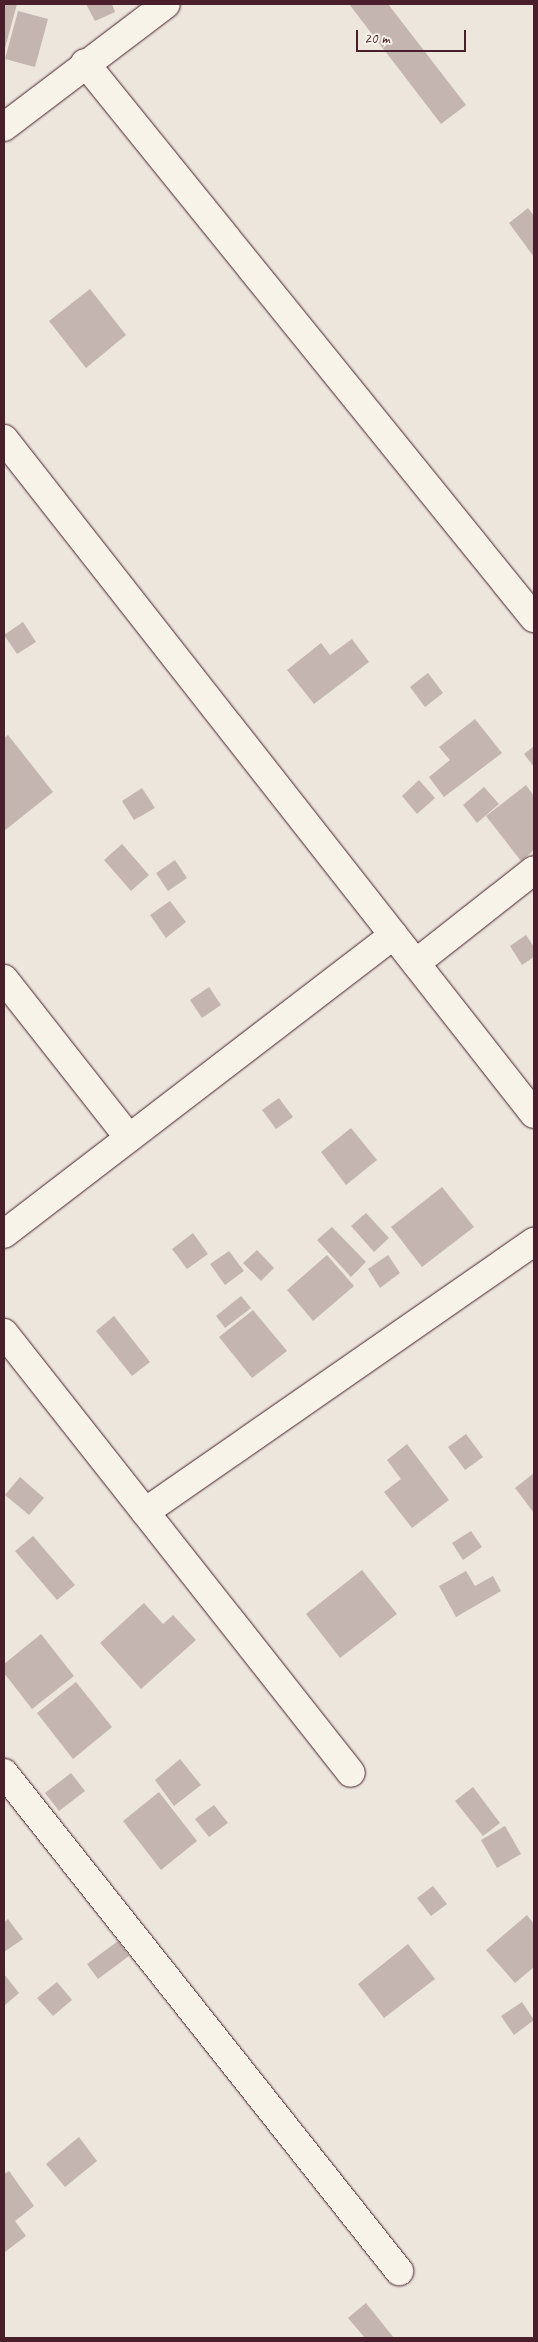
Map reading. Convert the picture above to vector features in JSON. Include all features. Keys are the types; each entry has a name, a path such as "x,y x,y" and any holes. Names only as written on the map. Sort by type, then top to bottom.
{"street":[{"path":"4,127 85,63 166,4"},
{"path":"85,63 534,618"},
{"path":"4,439 14,471 394,935 534,1114"},
{"path":"416,963 534,870"},
{"path":"4,1234 394,935"},
{"path":"4,979 129,1138"},
{"path":"145,1512 534,1242"},
{"path":"4,1333 351,1773"},
{"path":"4,1773 399,2271"}],"building":[{"path":"4,4 17,4 4,52"},
{"path":"86,4 112,4 115,12 95,21"},
{"path":"349,4 388,4 466,105 441,124"},
{"path":"18,11 48,19 35,67 5,59"},
{"path":"528,208 534,216 534,257 509,223"},
{"path":"90,289 126,335 86,368 49,321"},
{"path":"23,622 36,642 17,654 4,635"},
{"path":"352,639 369,662 314,704 287,670 321,643 330,655"},
{"path":"428,673 443,693 425,707 410,687"},
{"path":"475,719 502,753 444,797 429,777 450,760 439,747"},
{"path":"8,735 53,792 4,831 4,738"},
{"path":"534,746 534,767 524,754"},
{"path":"419,780 435,798 417,814 402,796"},
{"path":"526,785 534,796 534,850 521,861 486,816"},
{"path":"484,787 499,804 477,823 463,805"},
{"path":"142,788 155,808 134,820 122,801"},
{"path":"122,844 149,875 131,891 104,860"},
{"path":"175,860 187,878 168,891 156,873"},
{"path":"170,901 186,922 166,938 150,915"},
{"path":"526,935 534,947 534,957 522,965 510,946"},
{"path":"209,987 221,1005 202,1018 190,1000"},
{"path":"279,1098 293,1117 276,1129 262,1110"},
{"path":"351,1128 377,1160 346,1185 321,1152"},
{"path":"442,1187 474,1227 422,1267 391,1227"},
{"path":"366,1213 389,1238 374,1252 351,1226"},
{"path":"332,1227 366,1262 351,1277 317,1240"},
{"path":"193,1233 208,1254 187,1269 172,1249"},
{"path":"257,1250 274,1268 261,1281 243,1263"},
{"path":"229,1251 244,1271 225,1285 210,1264"},
{"path":"327,1255 354,1286 313,1321 287,1290"},
{"path":"388,1255 400,1273 380,1288 368,1269"},
{"path":"241,1296 251,1308 225,1328 216,1316"},
{"path":"253,1310 287,1351 252,1378 219,1337"},
{"path":"114,1316 150,1362 132,1376 96,1331"},
{"path":"466,1434 483,1457 465,1470 448,1447"},
{"path":"407,1444 449,1500 412,1528 384,1492 401,1479 387,1460"},
{"path":"534,1473 534,1513 515,1488"},
{"path":"20,1477 44,1498 29,1515 5,1495"},
{"path":"471,1531 482,1547 463,1560 452,1543"},
{"path":"33,1536 75,1585 57,1600 15,1551"},
{"path":"362,1570 397,1614 340,1658 306,1614"},
{"path":"466,1571 475,1586 493,1576 501,1591 456,1617 439,1586"},
{"path":"144,1603 163,1624 173,1615 196,1640 141,1689 100,1643"},
{"path":"41,1634 74,1676 32,1709 4,1673 4,1664"},
{"path":"76,1682 112,1727 73,1759 37,1713"},
{"path":"180,1759 201,1785 174,1806 155,1780"},
{"path":"71,1773 85,1791 59,1811 45,1793"},
{"path":"473,1787 500,1823 483,1836 455,1801"},
{"path":"159,1792 197,1841 161,1870 123,1821"},
{"path":"214,1805 228,1823 209,1837 195,1819"},
{"path":"505,1826 521,1854 497,1868 481,1840"},
{"path":"433,1886 447,1904 431,1916 417,1898"},
{"path":"527,1915 534,1924 534,1967 515,1983 486,1950"},
{"path":"8,1919 23,1939 4,1952 4,1922"},
{"path":"118,1941 129,1956 98,1979 87,1964"},
{"path":"408,1944 435,1979 384,2018 358,1984"},
{"path":"4,1974 19,1993 4,2006"},
{"path":"57,1982 72,2000 53,2016 37,1998"},
{"path":"522,2002 534,2020 514,2035 501,2016"},
{"path":"79,2137 97,2161 65,2187 46,2164"},
{"path":"9,2171 34,2206 15,2221 26,2236 5,2252 4,2174"},
{"path":"366,2303 394,2338 365,2338 348,2318"}]}
